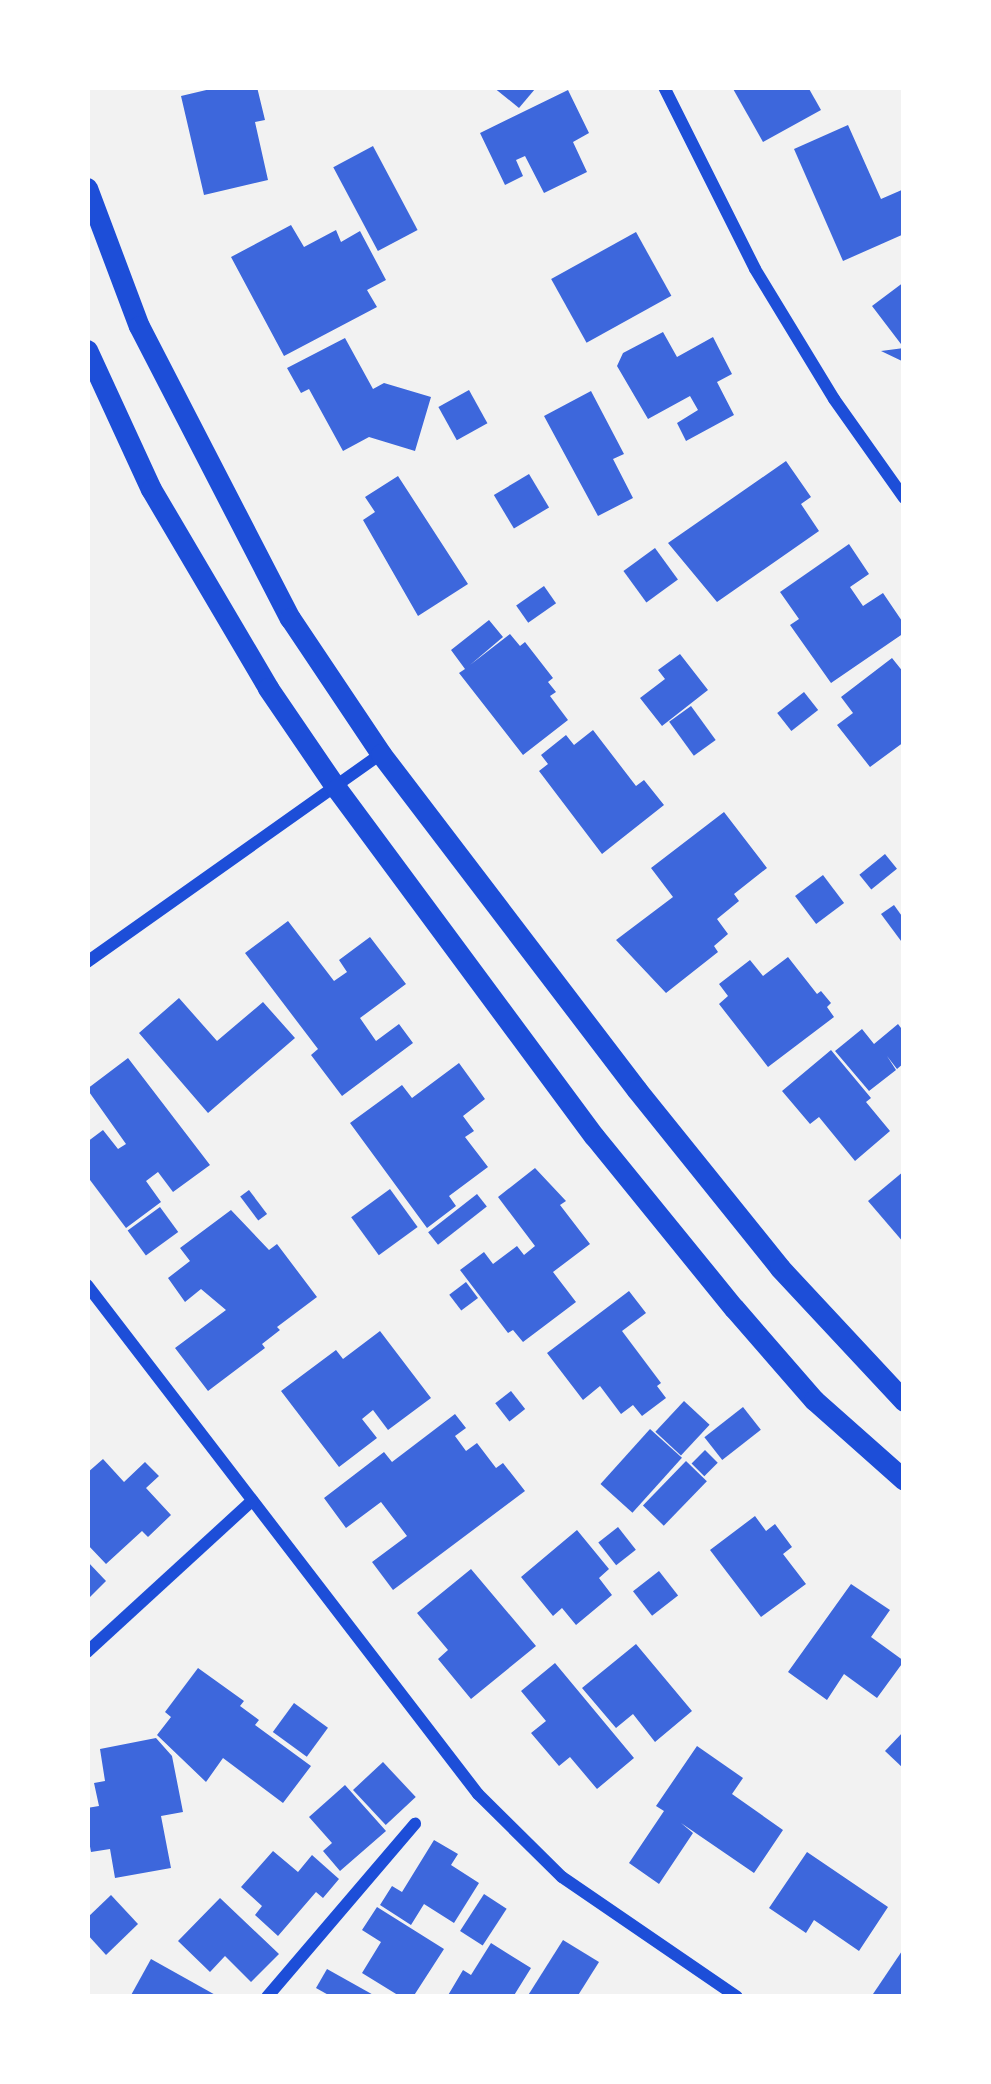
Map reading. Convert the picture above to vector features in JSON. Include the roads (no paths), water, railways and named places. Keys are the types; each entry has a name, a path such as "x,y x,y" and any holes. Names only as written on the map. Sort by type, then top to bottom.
{"street":[{"path":"664,87 755,269 834,399 904,498"},
{"path":"87,188 139,326 205,462 290,618 381,754 517,937 779,1268 904,1401"},
{"path":"87,350 151,488 268,688 337,789 594,1136 734,1309 814,1400 902,1474"},
{"path":"87,962 381,754"},
{"path":"87,1285 435,1745 538,1857 737,1997"},
{"path":"87,1652 252,1501"},
{"path":"267,1997 415,1824"}]}
